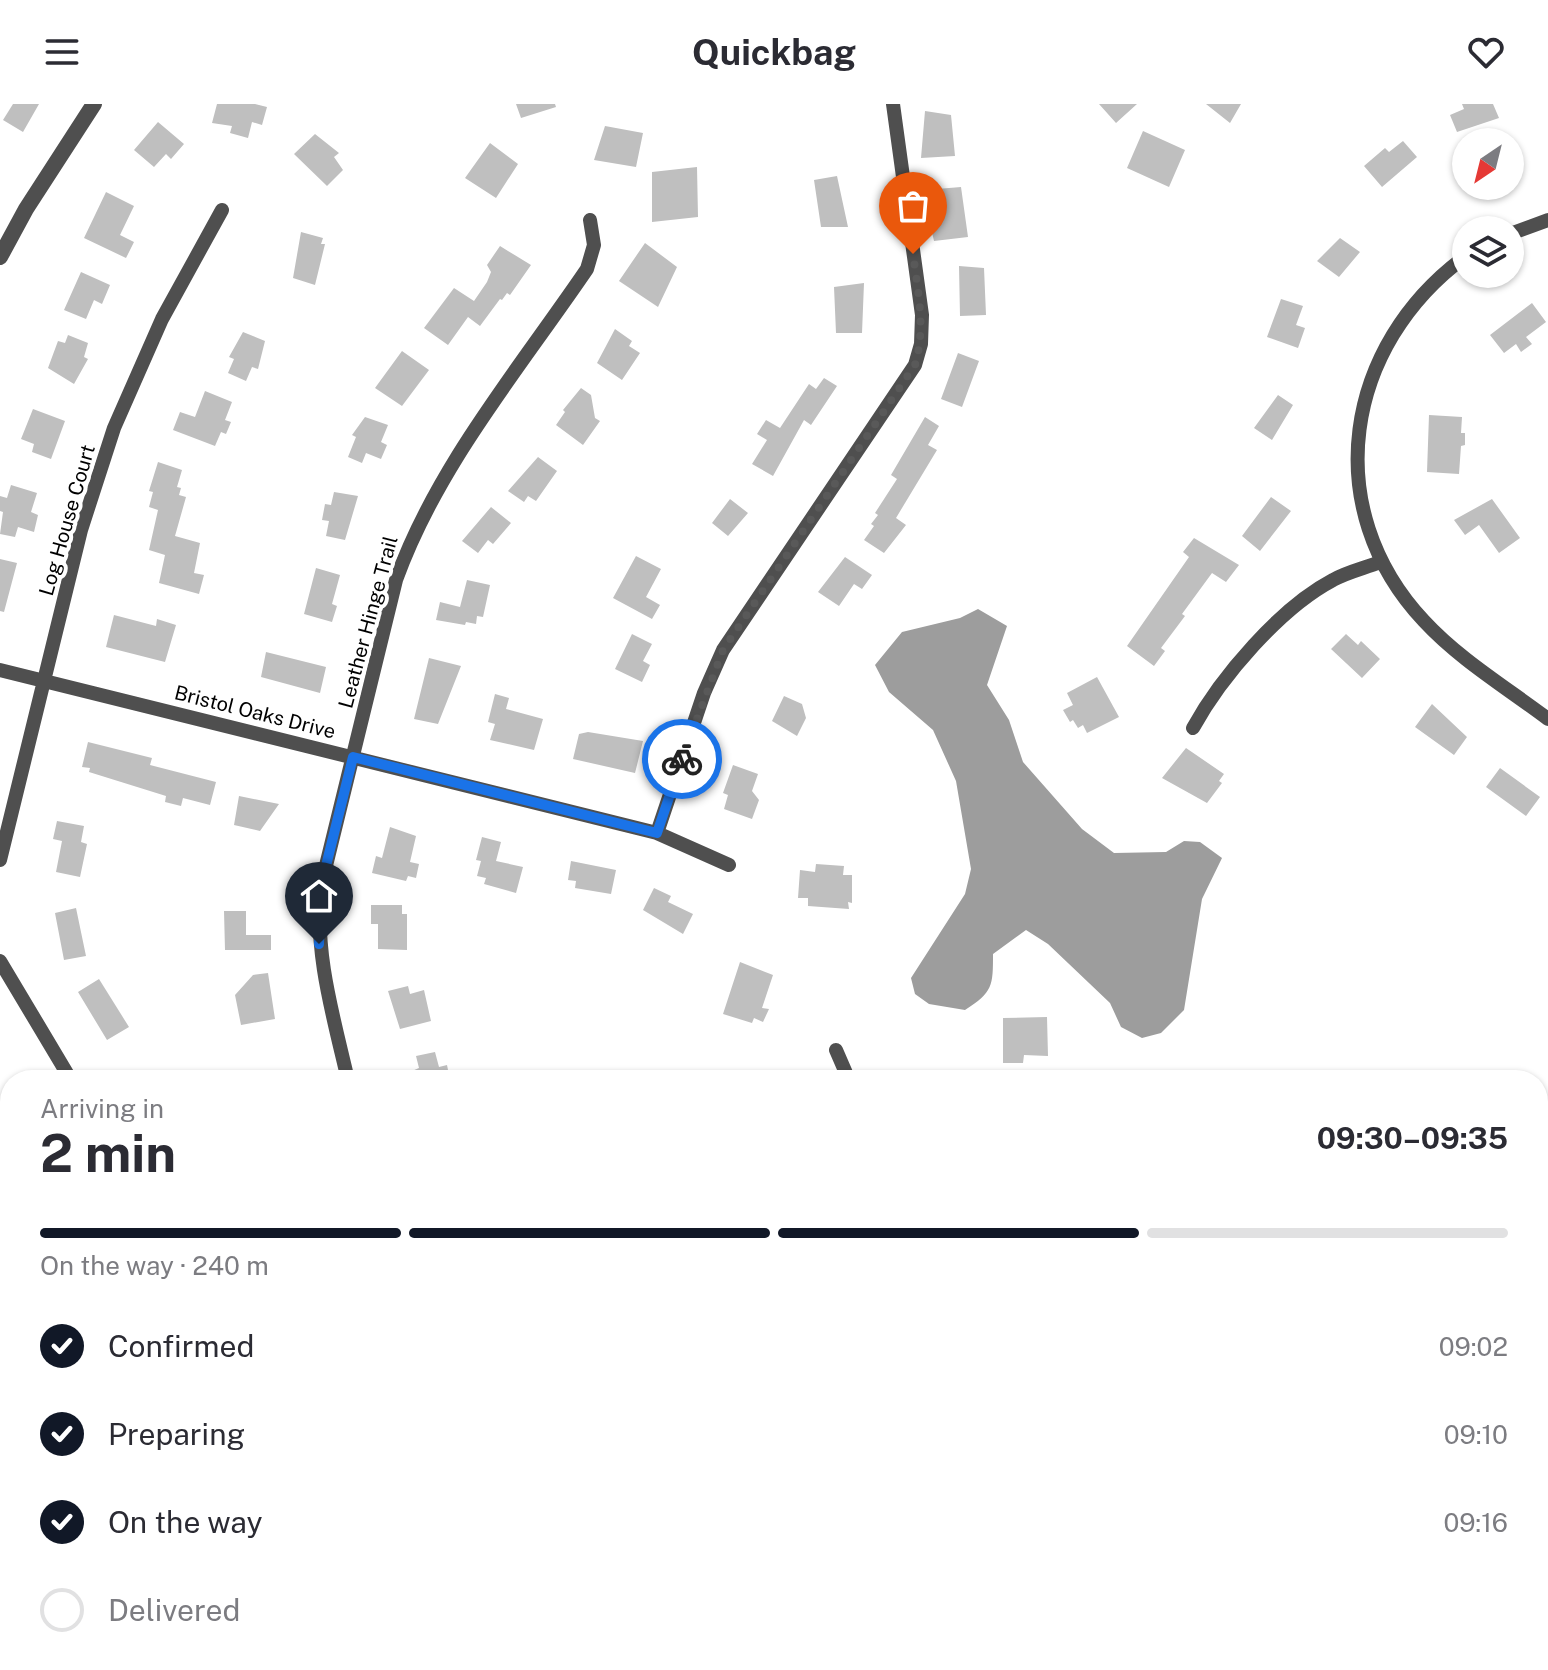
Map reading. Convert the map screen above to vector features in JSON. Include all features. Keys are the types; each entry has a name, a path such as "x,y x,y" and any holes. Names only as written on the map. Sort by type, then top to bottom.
{"street":[{"path":"0,257 26,209 94,104"},
{"path":"657,833 704,693 723,650 915,365 921,344 922,315 893,104"},
{"name":"Log House Court","path":"0,860 81,530 114,428 162,319 222,210"},
{"name":"Leather Hinge Trail","path":"346,1070 321,961 317,926 321,886 396,580 413,534 442,480 587,269 594,245 590,220"},
{"path":"1524,229 1548,220"},
{"path":"1452,269 1411,307 1384,352 1358,424 1355,456 1362,509 1380,562 1423,620 1444,640 1548,719"},
{"path":"1193,728 1208,701 1289,613 1332,580 1380,562"},
{"name":"Bristol Oaks Drive","path":"0,670 657,833 729,865"},
{"path":"0,961 65,1070"},
{"path":"836,1050 845,1070"}],"shaded area":[{"path":"978,609 1007,626 987,685 1009,720 1023,762 1082,829 1114,853 1166,852 1184,841 1200,842 1222,858 1202,899 1184,1010 1161,1033 1142,1038 1121,1027 1110,1003 1048,944 1026,930 993,954 990,987 965,1010 929,1004 915,994 911,978 965,894 971,869 956,781 933,730 889,692 875,665 902,632 960,618"}],"building":[{"path":"13,104 39,104 23,132 3,120"},
{"path":"217,104 267,107 262,125 252,122 248,138 230,133 232,126 212,123"},
{"path":"516,104 555,104 556,107 521,118"},
{"path":"1099,104 1137,104 1116,123"},
{"path":"1206,104 1241,104 1230,123"},
{"path":"1462,104 1493,104 1499,118 1469,128 1455,128 1450,115 1464,109"},
{"path":"925,111 951,115 955,156 921,158"},
{"path":"158,122 184,144 171,159 166,154 154,167 134,150"},
{"path":"605,126 643,133 636,167 594,160"},
{"path":"1143,131 1185,150 1169,187 1127,168"},
{"path":"315,134 339,153 334,157 343,170 327,186 294,154"},
{"path":"1403,141 1417,157 1382,187 1364,166 1385,148 1389,152"},
{"path":"490,143 518,164 496,198 465,178"},
{"path":"697,167 698,217 652,222 652,172"},
{"path":"837,176 848,227 821,227 814,180"},
{"path":"961,187 968,237 934,241 928,215 942,211 937,189"},
{"path":"106,192 134,206 120,235 134,242 126,258 84,238"},
{"path":"301,232 323,238 321,244 325,244 315,285 293,278"},
{"path":"1340,238 1360,252 1339,277 1317,261"},
{"path":"645,243 677,267 658,307 619,281"},
{"path":"500,246 531,265 510,295 507,293 500,299 480,326 468,317 448,345 424,328 454,288 474,301 491,272 487,265"},
{"path":"959,266 984,268 986,315 960,316"},
{"path":"81,272 110,285 102,304 94,300 86,319 64,310"},
{"path":"864,283 862,333 836,333 834,287"},
{"path":"1281,299 1303,306 1296,325 1305,328 1298,348 1267,337"},
{"path":"1532,303 1546,322 1526,337 1532,344 1521,352 1516,344 1504,353 1490,335"},
{"path":"615,329 632,341 629,346 640,353 622,380 597,363"},
{"path":"243,332 265,341 258,369 252,367 246,381 228,373 234,359 229,357"},
{"path":"68,335 88,343 84,357 88,359 74,384 48,368 58,341 65,343"},
{"path":"402,351 429,370 402,406 375,388"},
{"path":"958,353 979,361 962,407 941,399"},
{"path":"824,378 837,386 811,425 804,420 773,476 752,464 767,440 757,434 766,420 780,428 809,384 816,389"},
{"path":"581,388 591,395 595,418 600,421 583,445 556,425 565,412 563,410"},
{"path":"205,391 232,402 225,420 231,422 226,434 221,432 215,446 173,430 180,412 195,417"},
{"path":"1278,395 1293,405 1272,440 1254,428"},
{"path":"33,409 65,421 51,459 32,452 34,444 21,439"},
{"path":"1429,415 1462,417 1461,433 1465,433 1465,445 1461,446 1459,474 1427,472"},
{"path":"365,417 388,425 381,442 387,445 381,459 366,453 362,463 348,457 356,437 352,435"},
{"path":"925,417 939,426 928,445 937,450 896,518 906,525 884,553 864,540 874,526 871,524 878,515 875,513 897,479 891,475"},
{"path":"538,457 557,471 536,501 528,496 524,502 508,491"},
{"path":"158,462 182,470 177,487 181,488 179,495 186,497 175,536 200,543 194,573 204,575 199,594 159,583 165,555 149,550 158,510 149,507 153,492 149,491"},
{"path":"11,485 37,493 31,512 38,515 34,532 18,527 15,537 0,534 3,512 0,511 0,496 7,498"},
{"path":"334,492 358,496 345,540 326,536 329,521 322,520 325,504 331,505"},
{"path":"1271,497 1291,511 1260,551 1242,536"},
{"path":"730,499 748,513 728,536 712,523"},
{"path":"1492,499 1520,538 1499,553 1479,525 1465,535 1454,520"},
{"path":"491,507 511,523 493,544 488,540 478,553 462,541"},
{"path":"1194,538 1239,565 1226,582 1212,573 1182,614 1185,616 1161,648 1165,651 1154,666 1127,646 1189,557 1183,552"},
{"path":"636,556 661,569 646,597 660,605 652,619 613,598"},
{"path":"845,557 872,575 862,589 854,584 839,606 818,592"},
{"path":"0,559 17,563 4,612 0,611"},
{"path":"316,568 340,575 332,604 337,606 332,622 304,614"},
{"path":"467,580 490,585 483,617 477,616 476,624 466,622 465,625 436,620 440,602 460,607"},
{"path":"114,615 156,626 157,619 176,625 165,662 106,647"},
{"path":"632,634 652,644 643,661 650,665 642,682 615,669"},
{"path":"1346,634 1358,645 1361,641 1380,659 1362,678 1331,649"},
{"path":"266,652 326,667 320,693 261,677"},
{"path":"429,658 461,666 438,724 414,719"},
{"path":"1097,677 1119,717 1087,733 1083,725 1078,728 1073,720 1070,722 1063,710 1073,705 1067,693"},
{"path":"495,694 509,698 506,709 543,719 534,750 490,740 495,724 488,722"},
{"path":"784,696 802,704 806,718 797,736 772,721"},
{"path":"1432,704 1467,737 1454,755 1415,727"},
{"path":"588,732 643,741 635,773 573,759 579,734"},
{"path":"88,742 152,758 150,765 216,782 210,805 183,798 181,806 165,802 166,796 89,772 90,768 82,767"},
{"path":"1186,748 1224,774 1219,781 1222,783 1207,803 1162,778"},
{"path":"733,765 758,774 752,791 759,800 752,819 724,809 728,795 723,793"},
{"path":"1500,768 1540,797 1526,816 1486,787"},
{"path":"239,796 279,804 260,831 234,825"},
{"path":"57,821 84,826 81,842 87,844 80,877 56,872 62,841 53,839"},
{"path":"390,827 416,836 410,862 419,864 416,878 408,876 406,881 372,873 376,856 382,858"},
{"path":"482,837 501,842 496,861 523,867 516,893 484,884 486,878 477,876 481,861 476,860"},
{"path":"571,861 616,870 611,894 575,888 576,881 568,880"},
{"path":"816,864 844,866 843,875 852,875 852,903 848,902 849,909 808,906 808,898 798,898 800,870 815,872"},
{"path":"654,888 671,896 668,902 693,914 683,934 643,910"},
{"path":"371,905 402,905 402,914 407,914 407,950 378,949 378,924 371,924"},
{"path":"76,908 86,956 64,960 55,913"},
{"path":"224,911 246,911 246,935 271,935 271,950 225,950"},
{"path":"740,962 773,975 762,1008 769,1009 763,1022 754,1018 752,1023 723,1014"},
{"path":"268,973 275,1019 241,1025 235,995 253,975"},
{"path":"99,979 129,1027 107,1040 78,992"},
{"path":"408,986 410,994 424,990 431,1021 400,1029 388,991"},
{"path":"1047,1017 1048,1056 1024,1055 1023,1063 1003,1063 1003,1018"},
{"path":"435,1052 439,1067 447,1065 448,1070 414,1070 419,1068 416,1056"}],"way so far":[{"path":"682,759 704,693 741,619 915,365 921,344 922,315 913,254"}],"route":[{"path":"319,944 317,926 321,886 353,757 657,833 682,759"}]}
